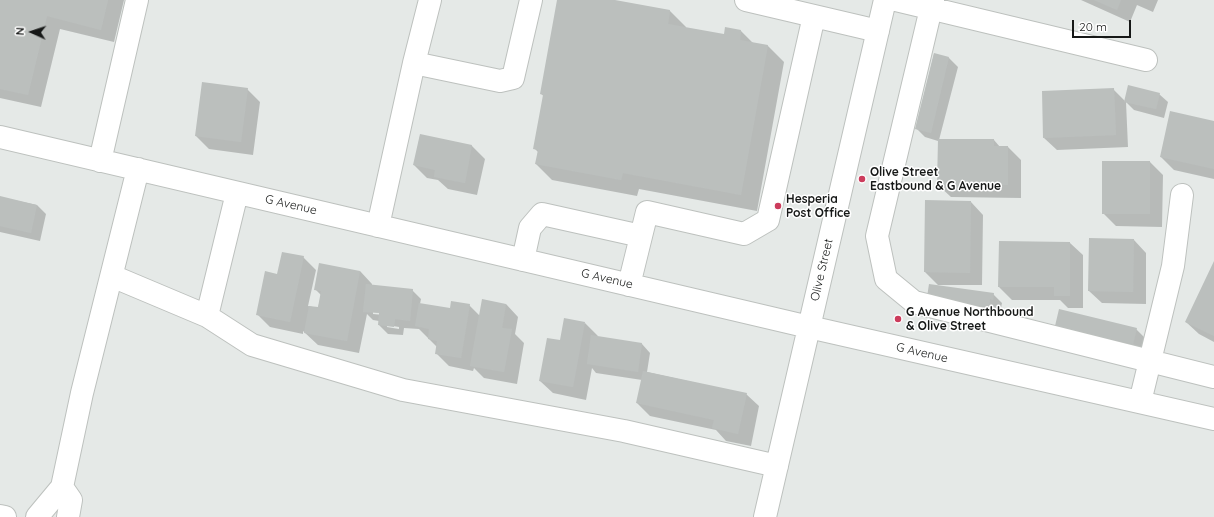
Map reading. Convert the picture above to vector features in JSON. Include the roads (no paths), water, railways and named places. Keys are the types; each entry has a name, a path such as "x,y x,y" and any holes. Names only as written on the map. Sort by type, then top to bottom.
{"street":[{"path":"100,161 137,0"},
{"path":"378,226 430,0"},
{"path":"416,58 500,81 513,78 531,0"},
{"path":"746,0 878,31"},
{"name":"Olive Street","path":"765,517 885,0"},
{"path":"896,0 932,4 1146,60"},
{"path":"932,4 878,236 886,280 914,302 1214,377"},
{"path":"629,285 647,212 744,234 768,220 814,16"},
{"name":"G Avenue","path":"0,137 809,327 1214,419"},
{"path":"37,517 62,487 82,393 138,169"},
{"path":"207,316 237,193"},
{"path":"1140,402 1151,362 1173,266 1182,196"},
{"path":"523,260 530,228 542,214 640,236"},
{"path":"112,276 207,316 252,345 403,390 624,431 777,466"},
{"path":"62,487 71,500 68,517"},
{"path":"0,516 5,517"}],"place":[{"name":"Olive Street Eastbound & G Avenue","path":"862,179"},
{"name":"Hesperia Post Office","path":"778,206"},
{"name":"G Avenue Northbound & Olive Street","path":"898,319"}]}
